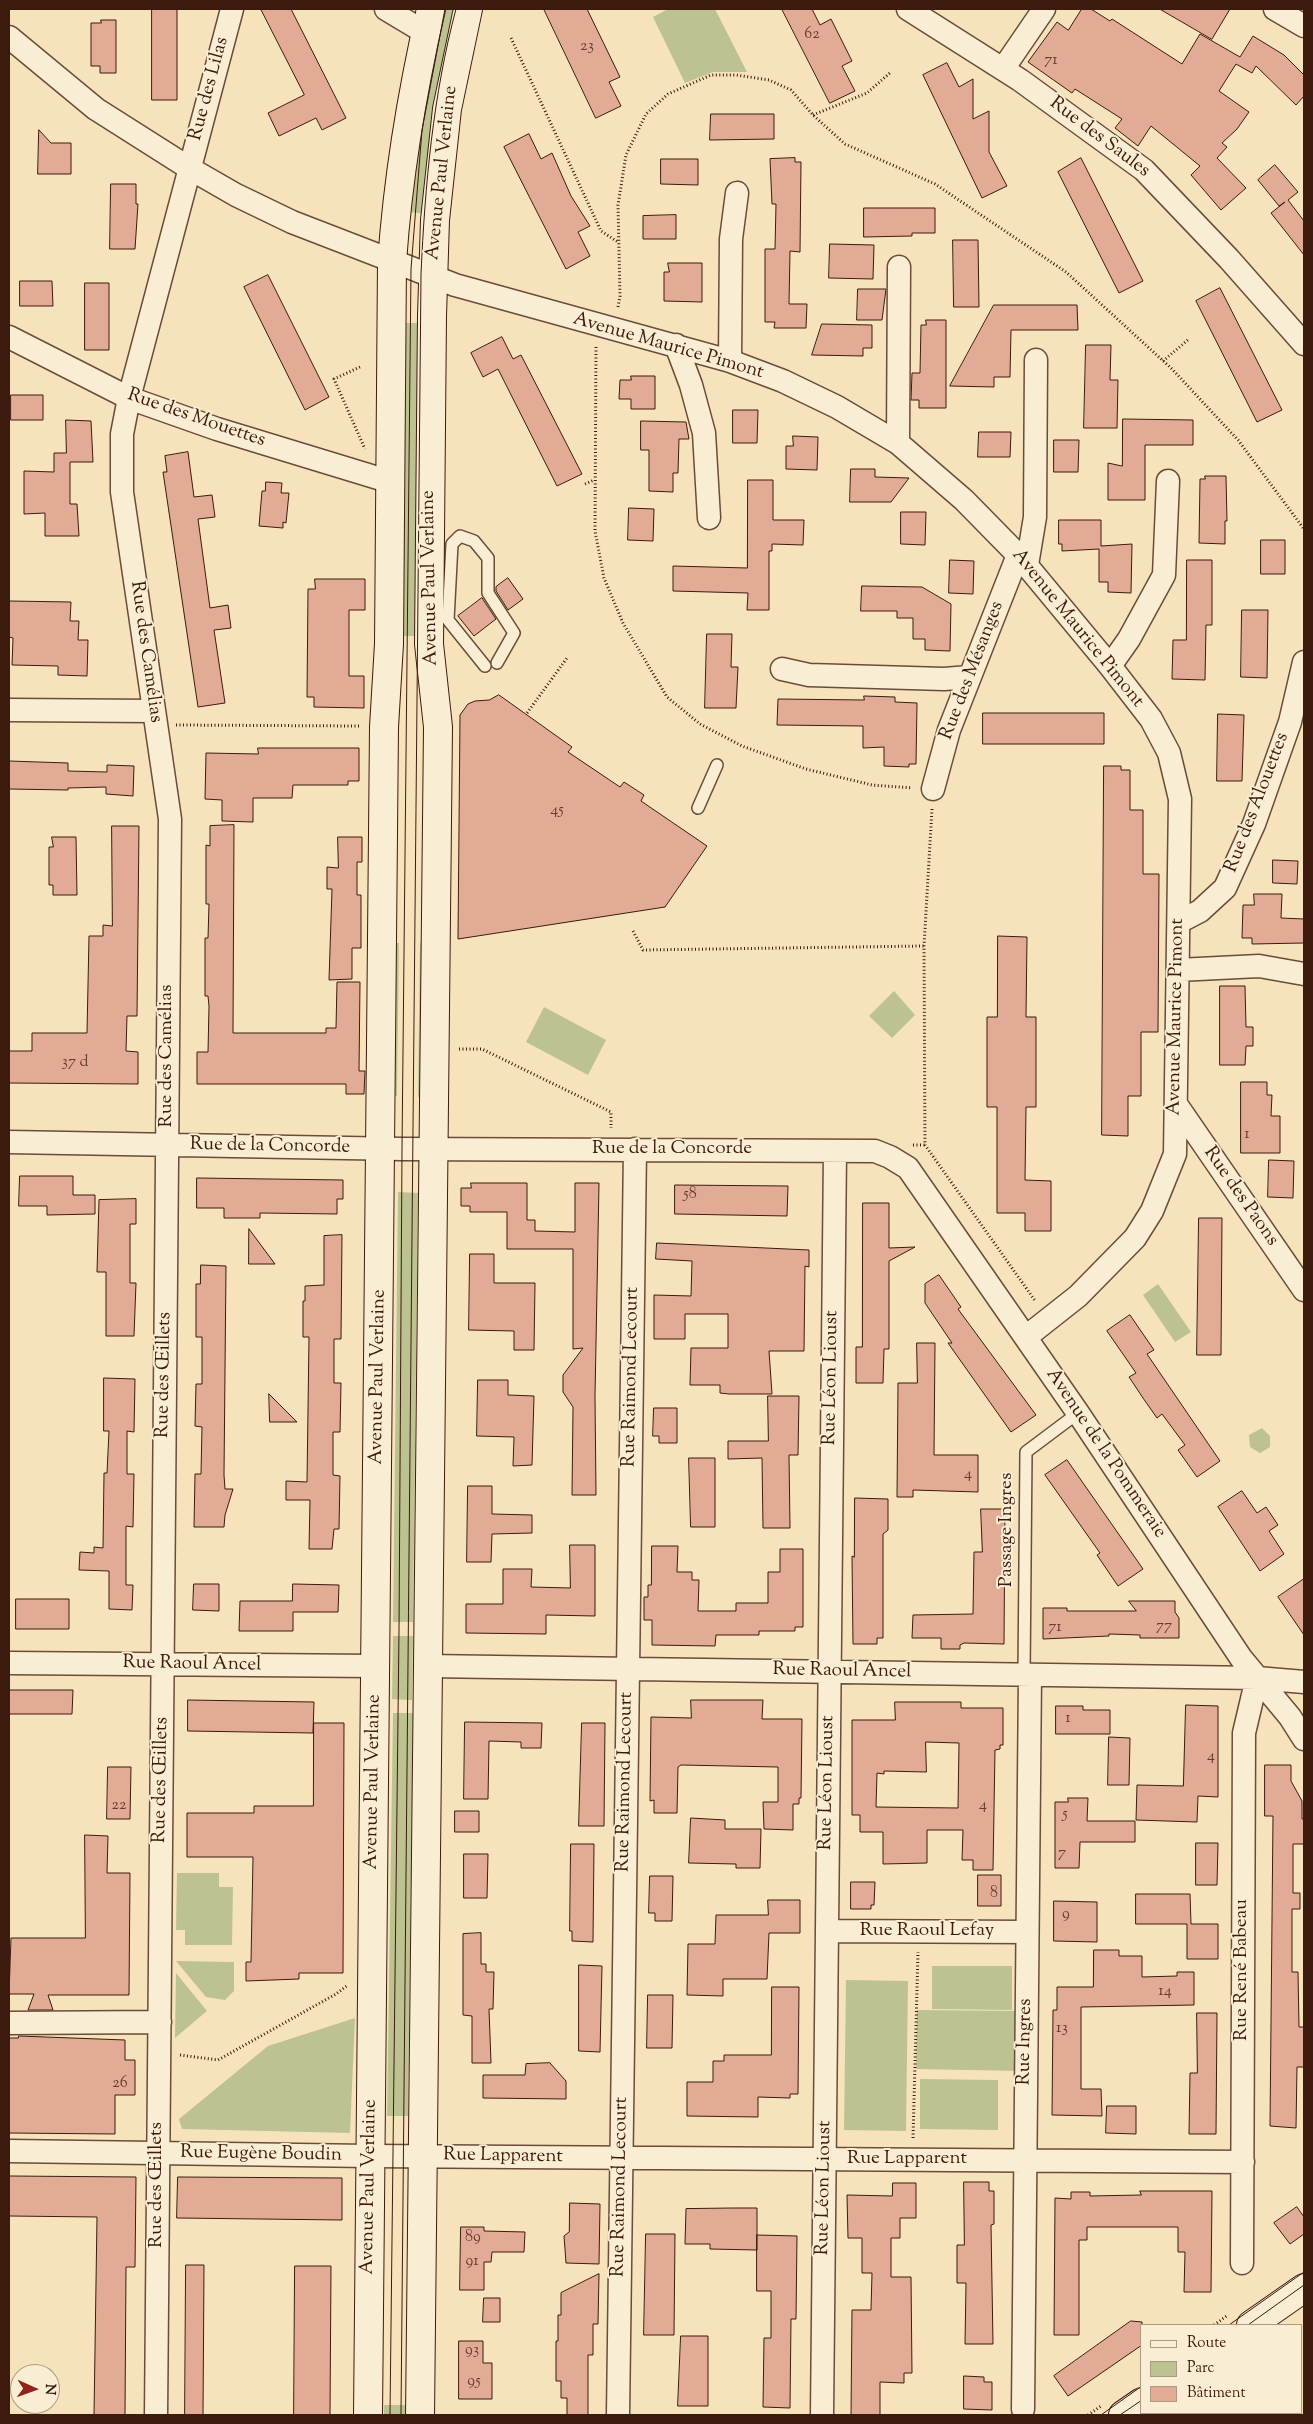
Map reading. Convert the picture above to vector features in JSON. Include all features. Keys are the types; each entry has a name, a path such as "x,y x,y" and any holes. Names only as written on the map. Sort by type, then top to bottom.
{"street":[{"name":"Rue des Lilas","path":"190,168 232,9"},
{"path":"386,9 429,21"},
{"name":"Avenue Paul Verlaine","path":"420,2415 438,727 428,644 433,278 435,220 446,109 468,9"},
{"name":"Rue des Saules","path":"908,9 1003,70 1091,130 1144,170 1229,259 1304,344"},
{"path":"1003,70 1044,9"},
{"path":"1275,9 1304,26"},
{"name":"Avenue Paul Verlaine","path":"368,2415 384,726 389,644 379,478 392,262 398,198 429,21"},
{"name":"Avenue Maurice Pimont","path":"9,37 96,108 236,195 292,222 433,278 605,328 676,345 730,361 783,381 822,400 898,443 964,500 1022,560 1110,666 1151,719 1169,753 1180,799 1174,1154 1152,1211 1135,1238 1078,1296 1026,1337"},
{"name":"Rue des Camélias","path":"168,1145 170,818 122,492 122,434 129,398 190,168"},
{"path":"730,361 731,239 737,193"},
{"path":"898,443 899,267"},
{"name":"Rue des Mouettes","path":"9,337 129,398 217,430 379,478"},
{"path":"676,345 691,385 704,433 709,518"},
{"name":"Rue des Mésanges","path":"933,789 949,730 969,676 1022,560 1035,517 1036,360"},
{"path":"1110,666 1129,639 1164,575 1168,480"},
{"name":"Rue des Alouettes","path":"1179,922 1200,911 1226,888 1297,724 1304,662"},
{"path":"782,670 809,675 944,679 969,676"},
{"path":"9,710 155,718"},
{"path":"1178,970 1259,966 1304,974"},
{"name":"Rue des Paons","path":"1176,1104 1304,1290"},
{"name":"Rue de la Concorde","path":"9,1142 381,1149"},
{"name":"Rue des Œillets","path":"156,2415 168,1145"},
{"path":"381,1149 432,1149"},
{"name":"Rue de la Concorde","path":"432,1149 875,1151 890,1157 908,1168"},
{"name":"Rue Raimond Lecourt","path":"618,2415 635,1149"},
{"name":"Rue Léon Lioust","path":"822,2415 835,1151"},
{"name":"Avenue de la Pommeraie","path":"908,1168 1078,1413 1241,1658 1304,1738"},
{"name":"Rue Raoul Ancel","path":"9,1663 375,1666"},
{"name":"Rue Raoul Ancel","path":"427,1666 1257,1678"},
{"name":"Rue Ingres","path":"1023,2409 1027,1675"},
{"path":"1257,1678 1304,1682"},
{"name":"Rue René Babeau","path":"1242,2263 1244,1733 1257,1678"},
{"name":"Rue Raoul Lefay","path":"827,1932 1027,1932"},
{"path":"9,2023 160,2022"},
{"name":"Rue Eugène Boudin","path":"9,2151 422,2156"},
{"name":"Rue Lapparent","path":"422,2156 1243,2162"},
{"path":"1258,2323 1304,2288"},
{"path":"1123,2415 1140,2403"}],"lane":[{"path":"485,666 448,620 452,544 460,536 474,541 488,558 488,593 514,633 497,662"},
{"path":"698,808 717,765"},
{"name":"Passage Ingres","path":"1027,1675 1026,1452 1078,1413"}],"path":[{"path":"511,38 601,231 619,242"},
{"path":"813,115 867,93 892,72"},
{"path":"1048,1320 925,1145 924,946 933,789 872,785 806,769 742,746 700,724 667,697 623,623 604,578 595,531 594,479 605,328 620,296 618,205 626,155 646,114 668,94 711,75 736,74 769,80 791,90 813,115 845,144 935,184 1066,272 1163,361 1238,440 1304,529"},
{"path":"1163,361 1189,339"},
{"path":"360,366 334,379 379,478"},
{"path":"585,484 594,479"},
{"path":"526,713 567,658"},
{"path":"155,718 384,726"},
{"path":"633,931 643,950 924,946"},
{"path":"434,1048 482,1049 611,1112 610,1149"},
{"path":"913,2160 918,1932"},
{"path":"159,2052 218,2060 336,1994 372,1965"}],"green space":[{"path":"440,9 461,9 429,214 408,212"},
{"path":"668,9 715,9 747,72 713,72 685,83 653,17"},
{"path":"405,323 426,323 422,636 402,636"},
{"path":"389,943 399,943 397,1096 387,1096"},
{"path":"420,943 430,943 428,1097 418,1097"},
{"path":"894,991 915,1015 892,1038 869,1016"},
{"path":"544,1007 606,1040 588,1075 526,1042"},
{"path":"398,1192 418,1193 413,1622 393,1622"},
{"path":"1158,1284 1191,1332 1175,1342 1143,1295"},
{"path":"1262,1428 1270,1436 1270,1447 1260,1453 1250,1447 1249,1435"},
{"path":"393,1636 413,1636 412,1700 392,1699"},
{"path":"393,1713 413,1713 408,2116 387,2116"},
{"path":"177,1873 219,1873 219,1887 233,1887 232,1945 185,1945 185,1930 176,1930"},
{"path":"176,1961 234,1962 234,1991 225,2000 206,1997"},
{"path":"932,1966 1012,1966 1012,2010 932,2009"},
{"path":"176,1973 207,2011 175,2038"},
{"path":"846,1980 908,1981 906,2131 844,2130"},
{"path":"917,2010 1019,2011 1018,2071 916,2069"},
{"path":"355,2018 350,2133 182,2129 179,2119 268,2046"},
{"path":"920,2079 998,2080 998,2130 920,2129"},
{"path":"384,2405 406,2405 405,2415 384,2415"}],"building":[{"path":"152,9 177,9 177,100 152,100"},
{"path":"261,9 291,9 346,118 322,130 316,118 279,136 268,113 304,95"},
{"path":"544,9 587,9 620,77 609,82 621,106 596,118"},
{"path":"782,9 812,9 820,25 831,19 852,61 842,66 855,91 830,103"},
{"path":"1082,9 1091,9 1110,21 1112,19 1182,64 1200,34 1240,57 1253,36 1284,55 1304,75 1304,96 1296,105 1256,66 1252,73 1236,64 1219,91 1249,112 1237,129 1222,143 1227,147 1217,158 1246,188 1221,210 1191,175 1200,166 1151,126 1138,146 1115,128 1122,119 1075,89 1072,93 1028,62 1057,22 1068,30"},
{"path":"1160,9 1230,9 1212,39"},
{"path":"101,20 116,20 116,73 100,73 100,66 91,66 91,23 101,23"},
{"path":"947,63 959,87 973,79 973,119 989,111 989,152 1007,186 982,198 923,75"},
{"path":"711,114 774,114 774,139 710,140"},
{"path":"39,130 51,143 71,143 71,174 38,174"},
{"path":"529,134 541,159 552,153 571,196 590,226 578,232 590,256 566,269 504,147"},
{"path":"795,158 795,162 801,162 800,252 790,251 789,304 807,304 806,328 774,328 775,322 765,322 765,249 775,249 776,204 772,204 770,159"},
{"path":"1081,158 1143,281 1119,293 1058,172"},
{"path":"661,159 698,159 698,185 661,184"},
{"path":"1275,165 1298,192 1288,200 1304,221 1304,255 1271,213 1285,202 1279,206 1258,180"},
{"path":"111,184 136,184 136,204 138,204 135,249 110,249"},
{"path":"864,208 935,208 935,233 912,233 912,236 864,237"},
{"path":"676,215 676,239 643,239 643,216"},
{"path":"953,240 978,240 979,307 954,307"},
{"path":"830,244 874,245 873,279 829,278"},
{"path":"668,263 702,263 702,302 664,301 664,272 669,272"},
{"path":"268,275 329,397 305,410 244,287"},
{"path":"20,281 52,281 53,306 20,306"},
{"path":"85,283 109,283 109,350 85,350"},
{"path":"1220,288 1282,410 1257,422 1196,301"},
{"path":"858,289 886,289 882,320 857,320"},
{"path":"994,305 1077,305 1078,330 1011,330 1010,377 994,377 994,387 950,386"},
{"path":"926,320 946,320 946,408 919,408 919,400 911,400 912,373 920,373 921,325 926,325"},
{"path":"822,324 872,325 872,348 863,348 863,356 812,355"},
{"path":"502,337 513,359 521,355 582,474 557,486 498,369 483,377 471,353"},
{"path":"1086,345 1111,345 1110,380 1118,380 1117,428 1084,428"},
{"path":"631,376 655,376 655,409 631,409 631,399 619,399 620,380 631,380"},
{"path":"11,395 43,395 43,420 11,420"},
{"path":"733,410 758,410 757,443 733,443"},
{"path":"1123,419 1193,420 1193,445 1145,445 1145,500 1108,500 1108,463 1122,466"},
{"path":"66,420 91,421 93,462 70,462 70,504 77,504 79,536 45,536 45,513 24,514 24,471 54,472 54,453 66,453"},
{"path":"641,421 686,422 689,439 679,439 678,473 673,473 673,492 649,491 649,450 641,450"},
{"path":"979,432 1011,432 1010,457 978,457"},
{"path":"793,436 818,437 817,470 786,469 786,446 793,446"},
{"path":"1054,440 1079,440 1078,472 1054,472"},
{"path":"188,452 194,497 212,495 215,517 198,519 210,608 228,605 231,628 214,630 225,703 198,707 163,472 167,472 165,456"},
{"path":"851,469 875,469 875,477 909,478 891,502 850,502"},
{"path":"1205,476 1226,476 1227,521 1225,521 1225,544 1199,543 1200,479 1205,479"},
{"path":"748,480 773,480 773,520 804,520 803,545 772,544 772,551 769,551 769,610 747,610 748,593 673,591 673,566 747,568"},
{"path":"266,482 282,483 281,493 289,493 286,523 283,522 283,528 259,526 262,491 265,491"},
{"path":"629,508 654,509 653,541 628,540"},
{"path":"901,512 926,512 925,545 901,544"},
{"path":"1059,520 1101,520 1101,546 1132,544 1131,593 1108,592 1108,582 1099,582 1099,549 1062,551 1062,544 1059,544"},
{"path":"1261,540 1285,540 1285,574 1261,574"},
{"path":"950,560 974,561 973,594 949,593"},
{"path":"1187,560 1212,560 1212,625 1206,625 1205,680 1172,679 1173,640 1186,640"},
{"path":"508,578 523,599 508,610 496,591 496,587"},
{"path":"315,579 365,579 365,610 349,610 349,676 364,676 364,708 314,707 314,697 307,697 308,589 315,589"},
{"path":"862,586 922,587 951,604 950,651 925,650 925,639 913,639 913,618 897,618 897,611 861,611"},
{"path":"482,598 496,619 474,636 458,616"},
{"path":"9,601 71,602 70,621 79,621 78,640 88,640 87,676 58,675 58,666 12,665 13,638 9,637"},
{"path":"1242,610 1268,610 1267,678 1241,677"},
{"path":"707,634 732,634 731,667 738,667 736,708 705,708"},
{"path":"499,695 572,747 568,752 620,787 624,782 644,795 641,801 707,846 665,907 458,939 460,715 468,704 475,701 489,700"},
{"path":"864,696 895,697 895,702 917,703 916,764 909,764 909,767 884,766 884,747 863,748 863,726 777,725 778,699 864,700"},
{"path":"983,713 1104,713 1104,744 983,744"},
{"path":"1218,714 1244,715 1242,781 1217,781"},
{"path":"258,748 359,748 359,781 348,781 348,785 293,785 292,798 253,798 253,822 222,821 222,800 205,799 206,753 258,754"},
{"path":"9,761 68,763 68,771 107,772 107,765 134,766 133,796 106,794 106,787 68,788 68,790 9,789"},
{"path":"1104,766 1121,766 1121,770 1130,770 1130,810 1143,810 1143,874 1159,874 1158,1032 1141,1032 1141,1096 1128,1096 1128,1136 1102,1135"},
{"path":"234,825 233,1033 326,1033 326,1028 336,1028 337,982 360,982 359,1071 365,1071 364,1094 346,1094 346,1084 197,1084 197,1052 208,1052 209,1006 208,996 205,996 205,938 208,938 209,904 206,904 206,845 210,846 210,826"},
{"path":"112,826 139,826 137,1016 127,1016 126,1051 138,1052 138,1084 9,1083 9,1051 32,1051 32,1033 87,1033 89,936 103,936 103,925 112,926"},
{"path":"52,837 76,837 77,895 53,895 53,885 49,885 49,847 53,847"},
{"path":"338,837 362,837 362,862 357,862 357,895 361,895 361,948 352,948 352,979 329,980 332,889 327,889 327,867 338,868"},
{"path":"1273,860 1298,861 1297,884 1273,883"},
{"path":"1254,894 1282,894 1281,918 1304,919 1304,943 1252,944 1252,938 1242,938 1243,905 1254,905"},
{"path":"998,936 1027,937 1026,1017 1036,1017 1036,1107 1026,1107 1025,1180 1051,1181 1051,1231 1025,1231 1025,1213 997,1213 997,1107 987,1107 987,1017 997,1017"},
{"path":"1220,986 1245,986 1246,1027 1253,1027 1253,1046 1246,1046 1245,1065 1220,1065"},
{"path":"1241,1082 1267,1082 1267,1095 1272,1095 1271,1116 1280,1116 1280,1153 1241,1153"},
{"path":"1269,1160 1294,1161 1293,1198 1268,1197"},
{"path":"20,1176 73,1176 73,1195 95,1195 95,1214 47,1215 47,1206 19,1206"},
{"path":"197,1178 343,1180 343,1199 337,1199 337,1214 260,1213 260,1218 224,1218 224,1208 197,1208"},
{"path":"471,1183 527,1183 527,1220 535,1220 535,1231 575,1232 575,1183 599,1183 595,1396 596,1495 572,1495 573,1407 563,1392 563,1375 583,1348 573,1349 573,1249 507,1249 507,1212 470,1212 470,1206 461,1206 461,1188 471,1188"},
{"path":"675,1185 788,1186 787,1216 675,1214"},
{"path":"136,1199 136,1224 130,1224 130,1283 136,1283 134,1336 106,1336 106,1272 97,1272 99,1200"},
{"path":"863,1203 889,1203 889,1248 915,1247 889,1261 889,1349 884,1349 883,1383 856,1383 856,1347 862,1347"},
{"path":"1199,1218 1222,1218 1221,1355 1197,1355"},
{"path":"249,1229 275,1264 249,1264"},
{"path":"342,1235 341,1339 334,1339 334,1383 341,1383 340,1432 333,1432 333,1475 340,1476 339,1529 334,1529 332,1549 309,1549 310,1500 286,1500 286,1481 307,1482 309,1337 303,1337 303,1301 305,1301 305,1286 324,1285 324,1236"},
{"path":"657,1243 809,1250 809,1267 805,1266 804,1351 769,1351 772,1394 729,1394 720,1393 720,1385 690,1385 691,1348 728,1348 728,1314 685,1314 685,1339 654,1339 654,1295 691,1296 692,1261 656,1259"},
{"path":"470,1254 494,1254 494,1283 535,1283 534,1350 514,1350 514,1331 469,1330"},
{"path":"201,1265 226,1266 224,1475 225,1489 233,1489 225,1515 224,1527 194,1527 195,1474 201,1474 202,1427 195,1426 196,1384 202,1384 202,1337 196,1337 196,1284 200,1284"},
{"path":"939,1275 961,1307 958,1309 1036,1415 1011,1432 948,1343 952,1343 925,1303 925,1284"},
{"path":"1130,1315 1154,1350 1147,1354 1220,1461 1197,1477 1178,1450 1185,1445 1162,1414 1157,1418 1143,1398 1129,1377 1136,1373 1107,1331"},
{"path":"917,1343 935,1343 934,1455 978,1455 978,1492 913,1490 913,1497 897,1497 898,1383 917,1383"},
{"path":"104,1378 135,1379 134,1432 127,1431 127,1474 134,1474 133,1527 126,1526 126,1585 133,1585 132,1610 109,1609 109,1571 79,1570 80,1552 94,1553 94,1547 103,1548 104,1473 107,1473 109,1431 104,1431"},
{"path":"478,1380 508,1380 508,1395 534,1396 532,1465 513,1466 514,1437 477,1436"},
{"path":"269,1394 297,1422 270,1422"},
{"path":"768,1396 799,1396 798,1455 789,1455 790,1528 763,1528 762,1458 728,1459 728,1441 768,1441"},
{"path":"654,1408 677,1408 677,1443 659,1443 659,1436 653,1436"},
{"path":"689,1458 715,1458 715,1527 691,1527"},
{"path":"1067,1460 1143,1569 1118,1586 1097,1555 1100,1553 1045,1475"},
{"path":"468,1486 492,1486 492,1514 532,1515 532,1533 492,1534 491,1562 467,1562"},
{"path":"1242,1491 1257,1513 1266,1507 1278,1525 1269,1531 1284,1554 1260,1571 1218,1507"},
{"path":"855,1498 888,1499 888,1530 883,1534 883,1638 877,1638 877,1644 853,1644 852,1556 854,1557"},
{"path":"981,1509 1005,1509 1004,1644 964,1643 960,1645 960,1649 941,1649 941,1638 912,1638 913,1615 973,1614 974,1552 982,1552"},
{"path":"570,1545 595,1545 595,1616 546,1615 546,1634 466,1633 466,1604 503,1604 503,1569 532,1569 531,1587 570,1588"},
{"path":"652,1546 678,1546 677,1572 692,1572 692,1580 699,1580 698,1611 736,1611 736,1603 768,1603 768,1572 780,1572 780,1549 803,1549 803,1627 795,1627 795,1631 759,1631 759,1635 716,1635 715,1646 652,1645 652,1620 644,1620 644,1597 648,1597 648,1585 651,1585"},
{"path":"1304,1579 1304,1635 1278,1597"},
{"path":"194,1584 219,1584 219,1611 193,1610"},
{"path":"293,1584 339,1585 338,1612 293,1612 293,1631 239,1631 240,1601 292,1601"},
{"path":"16,1599 69,1599 69,1629 16,1629"},
{"path":"1129,1601 1175,1601 1175,1612 1179,1618 1179,1638 1140,1638 1140,1635 1109,1634 1109,1636 1043,1639 1043,1608 1067,1608 1067,1611 1136,1611"},
{"path":"9,1690 73,1690 72,1714 9,1714"},
{"path":"188,1700 314,1702 313,1733 188,1731"},
{"path":"691,1700 763,1700 762,1719 802,1719 801,1798 799,1798 799,1804 793,1804 793,1830 764,1829 763,1802 778,1802 778,1767 681,1765 678,1767 677,1813 654,1813 654,1800 650,1801 651,1717 691,1718"},
{"path":"895,1702 961,1702 961,1708 1003,1708 1003,1745 1000,1745 1000,1749 995,1750 993,1870 973,1870 973,1860 962,1860 963,1830 927,1830 927,1863 883,1864 883,1832 860,1832 860,1815 852,1815 852,1720 895,1720","holes":["926,1742 959,1743 958,1808 876,1807 877,1773 884,1774 884,1771 926,1772"]},
{"path":"1186,1705 1218,1706 1218,1797 1198,1796 1197,1822 1136,1820 1137,1785 1183,1786"},
{"path":"1056,1706 1083,1706 1083,1710 1110,1710 1110,1734 1056,1734"},
{"path":"465,1722 542,1723 541,1748 521,1748 521,1742 489,1741 488,1799 464,1799"},
{"path":"314,1723 344,1723 343,1973 299,1973 299,1979 246,1981 246,1962 251,1962 253,1857 187,1857 187,1813 254,1813 254,1806 313,1806"},
{"path":"582,1723 605,1723 604,1826 579,1826"},
{"path":"1109,1737 1130,1738 1129,1785 1108,1785"},
{"path":"1265,1765 1291,1765 1291,1781 1302,1801 1302,1819 1304,1819 1304,1844 1293,1844 1293,1893 1300,1893 1300,1909 1292,1909 1292,1972 1298,1972 1299,2027 1304,2027 1304,2067 1297,2067 1296,2128 1270,2126 1273,1816 1265,1816"},
{"path":"108,1767 131,1767 130,1819 107,1819"},
{"path":"1068,1798 1088,1798 1087,1821 1135,1821 1135,1842 1080,1842 1079,1868 1055,1868 1055,1802 1068,1802"},
{"path":"455,1811 479,1811 479,1832 455,1832"},
{"path":"691,1818 725,1820 725,1829 761,1829 760,1868 736,1868 736,1864 689,1863"},
{"path":"85,1835 108,1836 107,1873 130,1873 129,1995 48,1995 53,2010 28,2010 34,1994 9,1994 11,1938 85,1938"},
{"path":"1196,1843 1218,1843 1217,1885 1196,1885"},
{"path":"571,1844 594,1844 593,1942 572,1941 572,1931 570,1931"},
{"path":"464,1854 488,1854 487,1898 464,1898"},
{"path":"978,1875 1001,1875 1001,1906 978,1906"},
{"path":"650,1876 673,1876 672,1921 655,1921 655,1913 649,1913"},
{"path":"851,1882 875,1882 874,1905 871,1905 871,1909 851,1909"},
{"path":"1136,1894 1190,1894 1191,1924 1218,1924 1218,1959 1187,1959 1187,1924 1136,1924"},
{"path":"768,1900 800,1900 800,1933 769,1933 767,1979 723,1979 723,1996 687,1995 688,1944 715,1944 716,1915 768,1915"},
{"path":"1054,1901 1097,1902 1097,1942 1054,1941"},
{"path":"481,1933 481,1964 486,1964 486,1972 494,1972 493,2009 489,2009 491,2063 472,2063 472,2016 463,2015 463,1934"},
{"path":"1094,1950 1119,1950 1119,1956 1142,1956 1142,1977 1177,1976 1177,1972 1194,1972 1194,2005 1081,2007 1081,2089 1101,2089 1102,2116 1052,2115 1053,2010 1057,2010 1057,1987 1093,1987"},
{"path":"579,1965 602,1966 600,2052 579,2051"},
{"path":"772,1987 799,1987 798,2094 790,2094 790,2098 758,2097 758,2117 687,2116 687,2082 713,2082 713,2061 724,2061 724,2055 771,2055"},
{"path":"648,1995 673,1995 672,2048 647,2048"},
{"path":"1197,2013 1217,2013 1216,2134 1189,2134 1190,2073 1197,2073"},
{"path":"19,2036 125,2040 125,2060 135,2060 135,2095 115,2095 115,2134 9,2133 9,2038 18,2038"},
{"path":"550,2063 566,2081 566,2099 483,2098 483,2075 525,2075 526,2064"},
{"path":"1107,2106 1136,2106 1136,2134 1106,2133"},
{"path":"9,2176 136,2177 135,2267 126,2267 125,2415 94,2415 97,2217 9,2216"},
{"path":"178,2177 342,2178 342,2220 177,2218"},
{"path":"964,2182 989,2182 989,2191 994,2191 994,2224 991,2225 993,2344 965,2344 966,2283 957,2283 957,2245 964,2245"},
{"path":"893,2183 916,2183 916,2218 900,2218 900,2238 891,2238 891,2277 911,2277 912,2373 904,2373 904,2383 880,2382 880,2415 851,2415 852,2310 871,2310 872,2273 862,2273 862,2238 848,2238 847,2195 892,2196"},
{"path":"1140,2191 1212,2191 1211,2292 1184,2292 1185,2252 1178,2252 1178,2227 1087,2227 1087,2240 1079,2240 1079,2335 1054,2335 1055,2198 1071,2199 1071,2192 1090,2192 1090,2196 1141,2195"},
{"path":"570,2203 600,2204 599,2264 566,2263 564,2236 569,2232"},
{"path":"1297,2207 1304,2217 1304,2234 1290,2244 1274,2223"},
{"path":"757,2208 757,2250 710,2249 710,2244 685,2244 686,2209"},
{"path":"461,2227 484,2227 484,2231 525,2232 524,2252 492,2252 491,2262 484,2262 484,2290 460,2290"},
{"path":"646,2234 675,2234 674,2335 644,2335"},
{"path":"757,2235 797,2236 796,2319 791,2319 790,2408 763,2407 764,2338 771,2338 771,2291 757,2291"},
{"path":"186,2265 204,2265 203,2415 185,2415"},
{"path":"295,2266 331,2266 330,2415 294,2415"},
{"path":"599,2274 598,2324 593,2324 593,2355 588,2355 588,2415 567,2415 567,2398 561,2398 561,2381 556,2381 556,2341 558,2341 558,2315 561,2315 561,2293"},
{"path":"484,2298 500,2298 500,2322 483,2322"},
{"path":"1131,2321 1142,2322 1140,2324 1140,2346 1068,2396 1054,2376"},
{"path":"681,2336 708,2336 708,2406 678,2406"},
{"path":"459,2341 483,2341 483,2363 492,2363 492,2399 459,2399"},
{"path":"964,2376 984,2377 984,2382 992,2382 992,2410 964,2409"}],"tram line":[{"path":"390,2415 411,269 422,130 445,9"},
{"path":"401,2415 421,274 431,140 441,74 456,9"},
{"path":"1230,2324 1304,2272"},
{"path":"1249,2324 1304,2285"},
{"path":"1101,2415 1140,2387"},
{"path":"1120,2415 1140,2401"}]}
